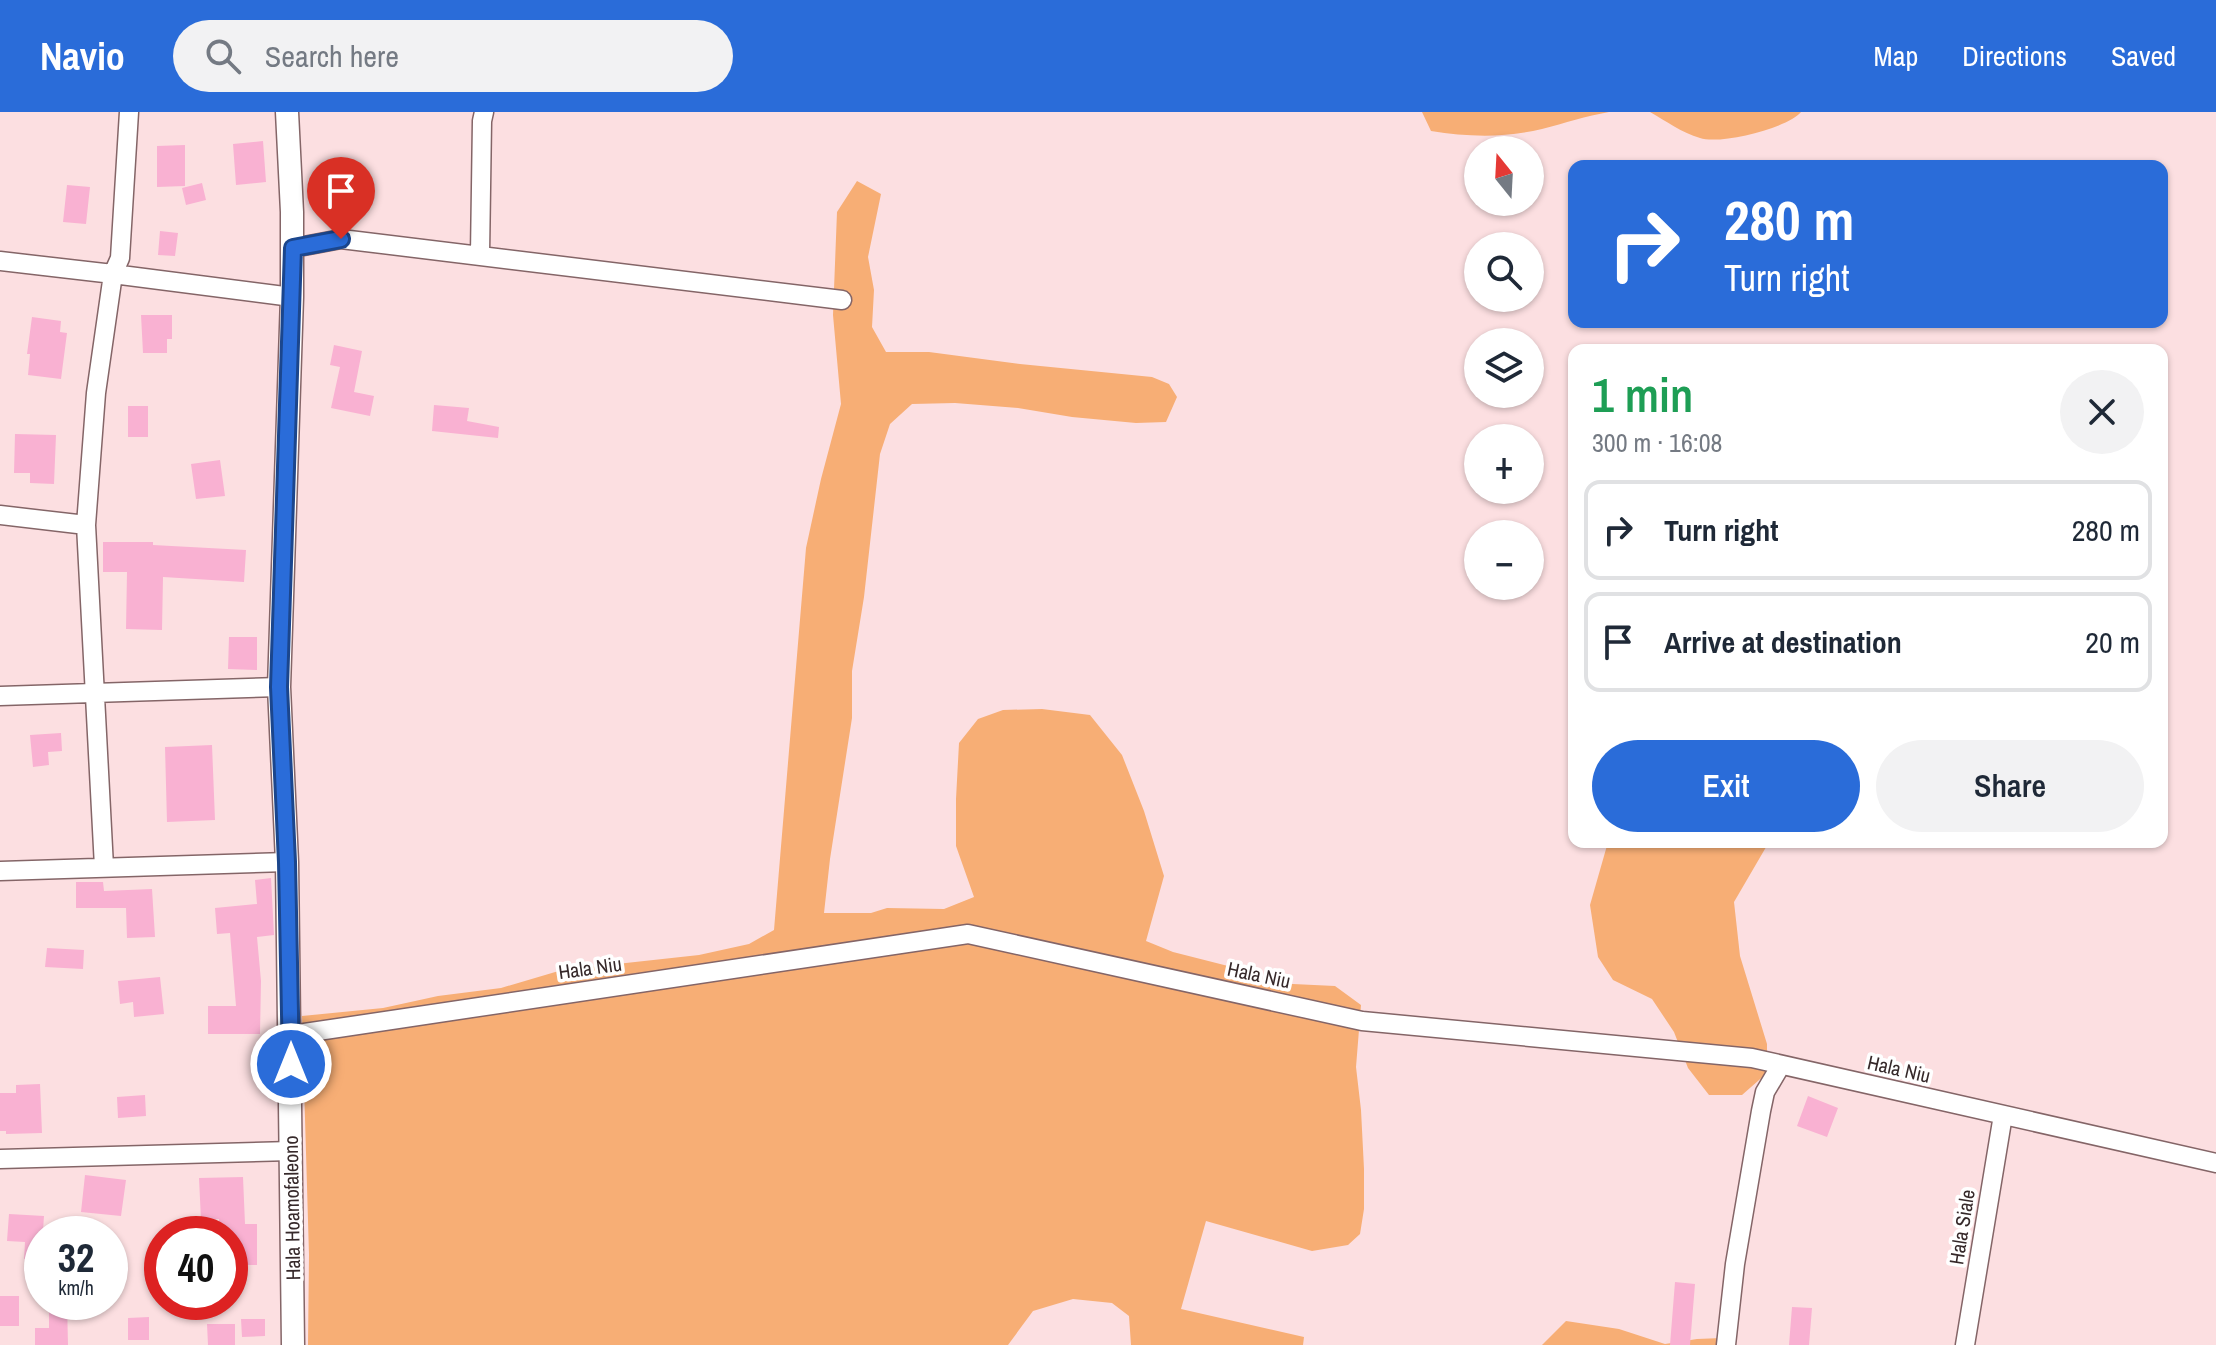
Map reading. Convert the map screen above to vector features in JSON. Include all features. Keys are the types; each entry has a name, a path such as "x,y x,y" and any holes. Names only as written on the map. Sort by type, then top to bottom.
{"street":[{"path":"104,867 86,525 96,393 113,274 120,258 129,112"},
{"name":"Hala Hoamofaleono","path":"287,112 293,248 279,687 291,1035 293,1345"},
{"path":"480,254 484,112"},
{"path":"293,248 341,239 842,300"},
{"path":"0,261 292,297"},
{"path":"0,515 86,525"},
{"path":"0,696 279,687"},
{"path":"0,871 287,862"},
{"name":"Hala Niu","path":"291,1035 968,934 1362,1021 1752,1058 2216,1163"},
{"path":"1726,1345 1735,1264 1761,1111 1765,1092 1781,1065"},
{"name":"Hala Siale","path":"1965,1345 2003,1115"},
{"path":"0,1159 291,1151"}],"shaded area":[{"path":"1422,112 1609,112 1514,134 1486,136 1431,131"},
{"path":"1650,112 1801,112 1769,129 1710,140 1687,133"},
{"path":"857,181 881,194 868,257 874,290 872,327 886,352 929,352 1152,377 1169,384 1177,397 1166,422 1136,423 955,403 912,404 890,424 880,454 864,597 852,671 852,718 824,913 871,913 887,908 944,909 974,897 956,846 959,743 978,719 1003,710 1042,709 1090,715 1122,755 1144,811 1164,876 1146,941 1272,983 1335,986 1361,1005 1356,1067 1364,1169 1364,1209 1360,1234 1348,1245 1312,1251 1206,1221 1181,1309 1304,1337 1303,1345 1131,1345 1129,1316 1112,1303 1073,1299 1033,1311 1008,1345 308,1345 309,1255 302,1016 383,1008 438,996 501,988 562,970 699,955 749,944 774,930 806,548 841,404 833,315 837,212"},
{"path":"1606,848 1766,848 1734,902 1740,956 1767,1044 1767,1073 1742,1095 1709,1095 1688,1068 1674,1032 1652,999 1613,980 1598,957 1590,905"},
{"path":"1566,1321 1619,1329 1665,1344 1722,1338 1724,1345 1542,1345"}],"building":[{"path":"263,141 266,182 236,185 233,144"},
{"path":"185,145 185,186 157,187 157,146"},
{"path":"202,183 206,200 186,205 182,188"},
{"path":"67,185 90,187 86,224 63,222"},
{"path":"160,231 178,233 175,256 158,255"},
{"path":"141,315 172,315 172,339 167,339 167,353 143,353"},
{"path":"32,317 61,321 60,332 67,333 61,379 28,375 30,354 27,354"},
{"path":"334,345 362,351 354,392 374,396 370,416 331,408 340,367 330,365"},
{"path":"434,405 469,408 467,421 499,427 498,438 432,431"},
{"path":"128,406 148,406 148,437 128,437"},
{"path":"15,434 56,435 54,484 30,483 30,473 14,473"},
{"path":"220,460 225,496 196,499 191,464"},
{"path":"103,542 153,542 153,545 246,550 244,582 163,577 162,630 126,629 127,572 103,572"},
{"path":"229,637 257,637 257,670 228,669"},
{"path":"61,733 62,751 48,752 49,765 33,767 30,735"},
{"path":"212,745 215,820 167,822 165,747"},
{"path":"271,878 274,935 257,937 261,981 260,1034 208,1034 208,1006 236,1006 230,933 217,934 215,908 257,904 255,880"},
{"path":"76,882 103,882 104,891 152,889 155,937 127,938 126,908 76,908"},
{"path":"47,948 84,950 83,969 45,967"},
{"path":"160,977 164,1014 134,1017 133,1002 120,1004 118,981"},
{"path":"40,1084 42,1133 6,1134 6,1131 0,1131 0,1093 16,1093 16,1085"},
{"path":"145,1095 146,1116 118,1118 117,1097"},
{"path":"1808,1096 1838,1108 1827,1137 1797,1126"},
{"path":"85,1175 126,1180 121,1216 81,1212"},
{"path":"243,1177 245,1216 201,1216 199,1178"},
{"path":"9,1214 44,1216 24,1216 24,1242 7,1241"},
{"path":"248,1224 257,1224 257,1265 248,1265"},
{"path":"1675,1282 1695,1284 1690,1345 1670,1345"},
{"path":"0,1296 19,1296 19,1326 0,1326"},
{"path":"1792,1307 1812,1308 1809,1345 1789,1345"},
{"path":"128,1318 149,1320 149,1340 128,1340"},
{"path":"265,1319 265,1336 242,1337 241,1320"},
{"path":"49,1320 67,1320 68,1345 35,1345 35,1328 49,1328"},
{"path":"207,1324 235,1324 235,1345 208,1345"}],"route":[{"path":"291,1064 287,862 279,687 293,248 341,239"}]}
